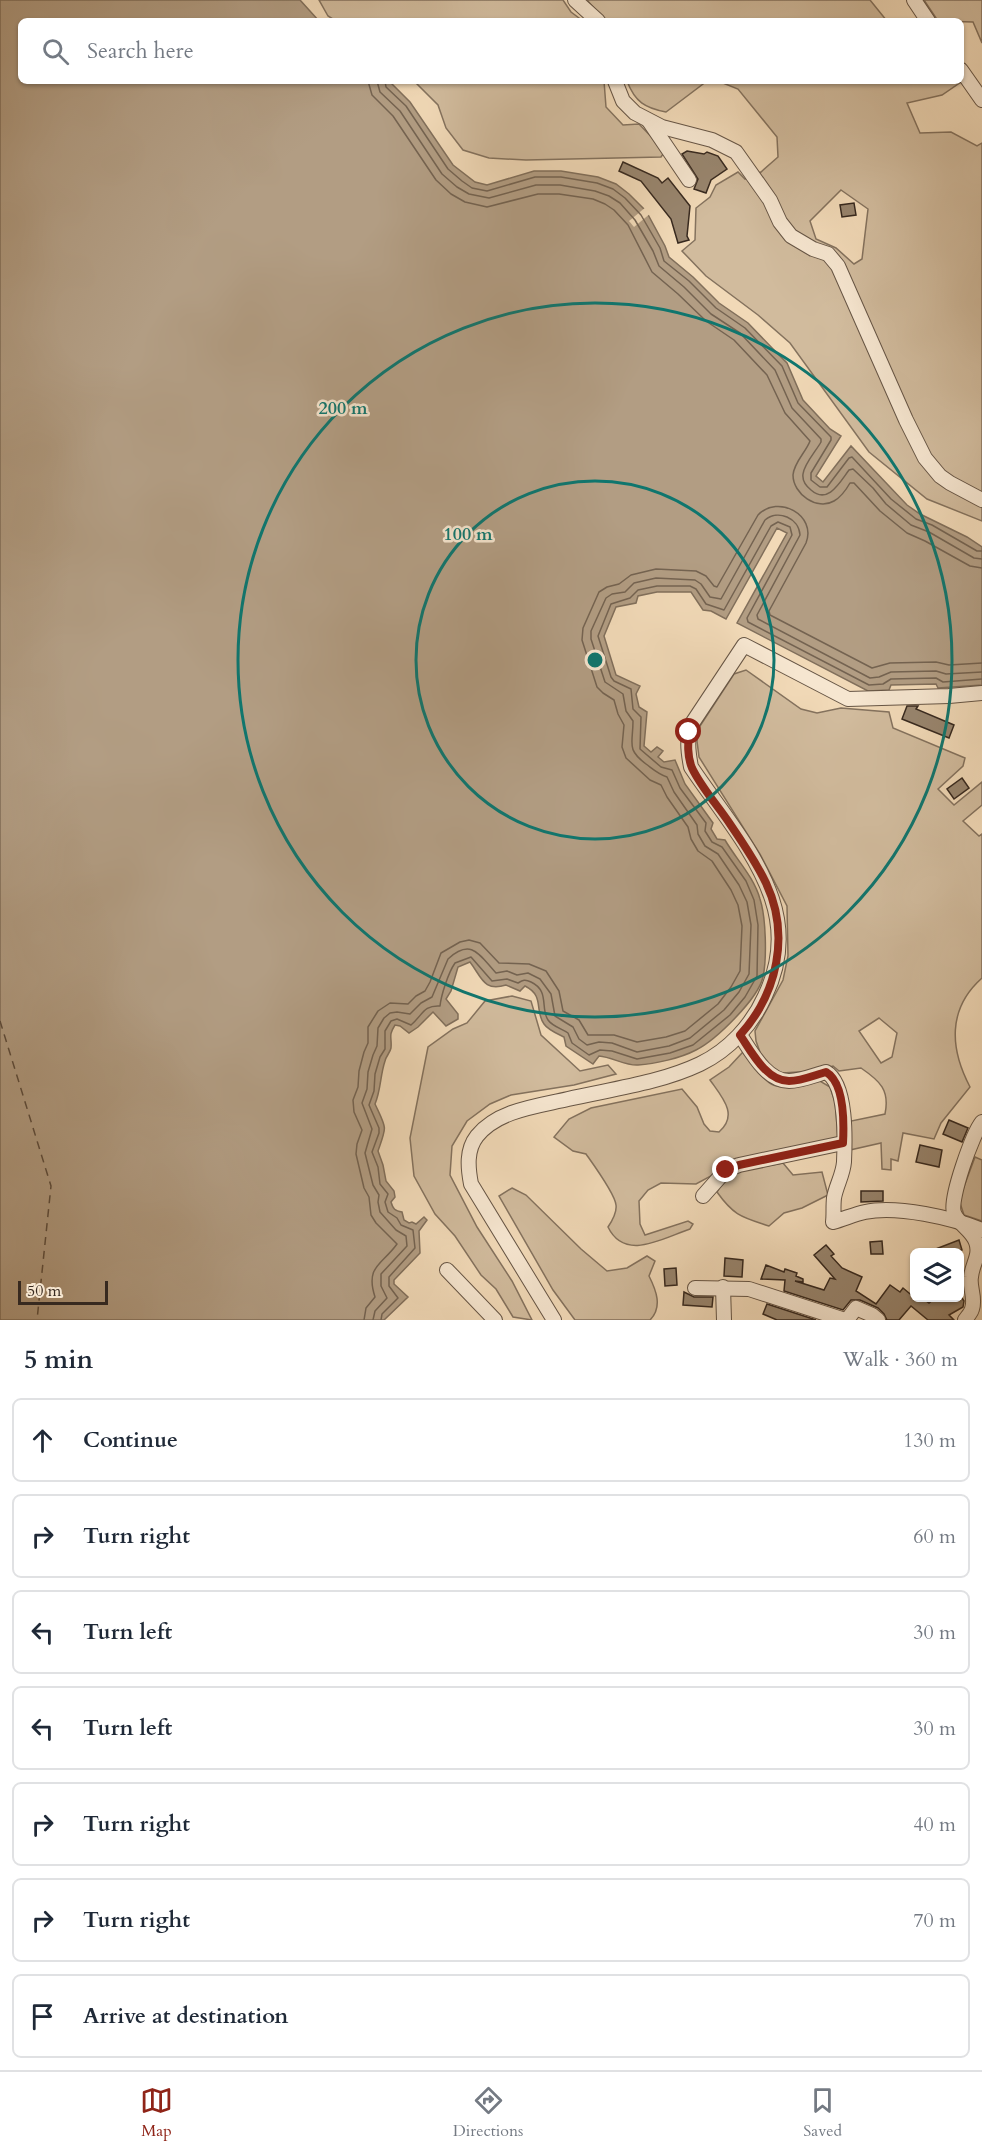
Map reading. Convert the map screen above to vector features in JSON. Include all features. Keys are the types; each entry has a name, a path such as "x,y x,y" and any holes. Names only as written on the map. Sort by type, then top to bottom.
{"street":[{"path":"574,0 595,18"},
{"path":"914,0 926,18"},
{"path":"964,74 982,100"},
{"path":"616,84 622,101 628,108 648,120 662,127 712,140 736,152 770,200 780,222 791,236 813,249 828,254 838,266 925,458 940,476 982,500"},
{"path":"648,120 689,180"},
{"path":"554,1320 471,1184 468,1170 471,1145 478,1135 500,1118 518,1111 655,1079 699,1064 717,1054 740,1035 757,1012 772,983 778,956 780,939 773,902 766,884 740,839 691,767 688,751 689,732 693,722 744,645 848,699 982,693"},
{"path":"740,1035 756,1059 777,1079 789,1081 826,1072 832,1076 838,1086 844,1123 844,1162 834,1199 834,1222 866,1212 888,1210 958,1220 982,1230"},
{"path":"965,1320 972,1310 970,1281 978,1248 975,1239 953,1212 954,1193 982,1122"},
{"path":"703,1196 726,1170 739,1165 843,1143"},
{"path":"447,1270 495,1320"},
{"path":"723,1287 724,1320"},
{"path":"695,1288 749,1288 846,1320 856,1308 878,1320"}],"shaded area":[{"path":"319,0 563,0 571,12 579,18 331,18"},
{"path":"587,0 870,0 885,18 602,18"},
{"path":"924,0 982,0 982,43 973,22 964,22 964,18 936,18"},
{"path":"417,84 604,84 606,107 623,125 639,124 665,151 661,157 526,160 489,158 463,150 446,128 438,105"},
{"path":"629,84 703,84 666,112 647,106 634,94"},
{"path":"726,84 958,84 942,95 907,103 920,133 951,132 977,146 982,143 982,521 927,499 869,452 790,343 758,315 706,276 682,251 695,240 696,208 710,197 716,185 738,172 745,179 761,172 778,157 777,137 738,89","holes":["841,190 868,209 862,259 854,264 836,248 816,239 810,221"]},
{"path":"746,670 801,709 817,713 841,708 889,712 893,728 965,758 963,766 938,789 954,805 982,782 982,805 963,821 979,836 982,834 982,978 963,1003 955,1030 959,1058 970,1087 941,1123 934,1139 903,1133 898,1161 891,1159 891,1170 882,1169 881,1143 850,1150 851,1121 885,1114 885,1092 873,1077 861,1068 839,1071 833,1066 815,1071 782,1073 772,1069 761,1055 756,1041 755,1031 783,980 788,956 787,906 760,854 699,757 697,741 700,726 734,674","holes":["879,1018 897,1033 892,1057 881,1063 859,1031"]},
{"path":"512,996 531,1001 541,1035 580,1071 608,1065 616,1074 574,1085 511,1095 490,1104 467,1121 452,1146 450,1175 477,1227 512,1281 532,1320 513,1317 496,1289 481,1275 455,1236 435,1214 414,1176 410,1138 428,1047 453,1029 467,1023 485,1001"},
{"path":"743,1052 761,1075 775,1086 792,1086 820,1081 830,1087 835,1102 838,1137 832,1142 725,1163 711,1176 696,1184 661,1183 648,1190 639,1201 640,1224 645,1235 688,1221 693,1224 690,1229 657,1242 645,1244 624,1243 615,1238 608,1227 613,1219 616,1205 612,1194 586,1154 573,1151 554,1137 569,1119 591,1108 682,1089 697,1107 704,1124 710,1131 719,1132 725,1126 728,1113 723,1099 710,1080 729,1067"},
{"path":"975,1157 982,1160 982,1221 964,1215 959,1200"},
{"path":"783,1163 793,1175 822,1172 828,1195 802,1208 784,1213 769,1226 739,1215 717,1192 733,1172"},
{"path":"512,1188 526,1195 607,1271 627,1268 647,1256 655,1261 649,1276 656,1293 657,1304 650,1320 575,1320 553,1290 499,1196"}],"water":[{"path":"0,0 300,0 316,18 18,18 18,84 392,84 410,102 453,165 475,182 487,185 534,171 561,171 598,177 616,184 646,211 669,257 719,303 748,323 787,363 803,400 830,429 841,436 816,476 823,482 851,446 907,505 982,547 982,685 938,688 936,684 891,685 889,690 868,691 737,623 787,533 777,528 726,619 711,611 703,610 691,592 657,592 638,596 636,603 616,607 604,636 616,675 640,686 636,694 639,707 647,712 644,746 651,752 657,747 663,751 658,757 664,762 675,760 685,784 713,823 711,829 717,839 725,840 757,891 765,927 765,959 760,986 745,1007 714,1037 690,1053 660,1062 633,1065 599,1056 593,1064 566,1046 564,1037 546,1026 541,1019 535,994 531,990 525,986 520,991 506,985 493,987 484,982 470,962 458,967 451,991 446,999 458,1014 458,1019 446,1026 433,1012 409,1033 395,1025 375,1104 384,1128 378,1151 386,1181 394,1191 395,1197 391,1202 396,1210 402,1212 404,1220 409,1223 416,1224 424,1217 427,1220 419,1231 420,1253 394,1280 394,1284 408,1297 384,1320 0,1320"}],"pier":[{"path":"646,207 651,213 634,227 629,221"}],"building":[{"path":"687,151 704,154 707,152 718,156 727,169 711,180 706,193 694,189 698,179 682,154"},
{"path":"623,162 658,178 662,183 668,178 690,206 687,236 689,240 678,243 671,219 641,181 619,171"},
{"path":"854,203 856,215 842,217 840,205"},
{"path":"907,706 918,706 916,709 954,725 949,738 902,719"},
{"path":"962,778 969,788 954,799 947,789"},
{"path":"949,1120 968,1128 962,1142 943,1134"},
{"path":"920,1145 942,1150 939,1167 916,1162"},
{"path":"861,1191 883,1191 883,1201 861,1202"},
{"path":"959,1240 961,1248 938,1248"},
{"path":"882,1241 883,1254 871,1254 870,1242"},
{"path":"826,1245 834,1254 831,1256 842,1268 862,1277 856,1291 876,1304 890,1285 900,1292 903,1288 910,1294 910,1302 964,1302 963,1307 949,1315 954,1320 928,1320 911,1306 899,1320 887,1320 878,1308 860,1300 851,1300 843,1310 784,1291 785,1280 761,1279 766,1265 784,1272 785,1269 797,1273 796,1276 803,1279 803,1282 795,1281 824,1290 830,1278 835,1279 814,1255"},
{"path":"725,1258 743,1260 742,1277 724,1276"},
{"path":"676,1268 677,1285 665,1286 664,1269"},
{"path":"684,1292 694,1297 713,1297 712,1307 683,1305"},
{"path":"767,1304 816,1320 777,1320 763,1314"}],"ferry route":[{"path":"0,1021 51,1186 37,1320"}],"route":[{"path":"689,732 688,751 691,767 758,867 773,902 780,939 772,983 757,1012 740,1035 756,1059 777,1079 789,1081 826,1072 832,1076 838,1086 844,1123 843,1143 739,1165 726,1170"}]}
